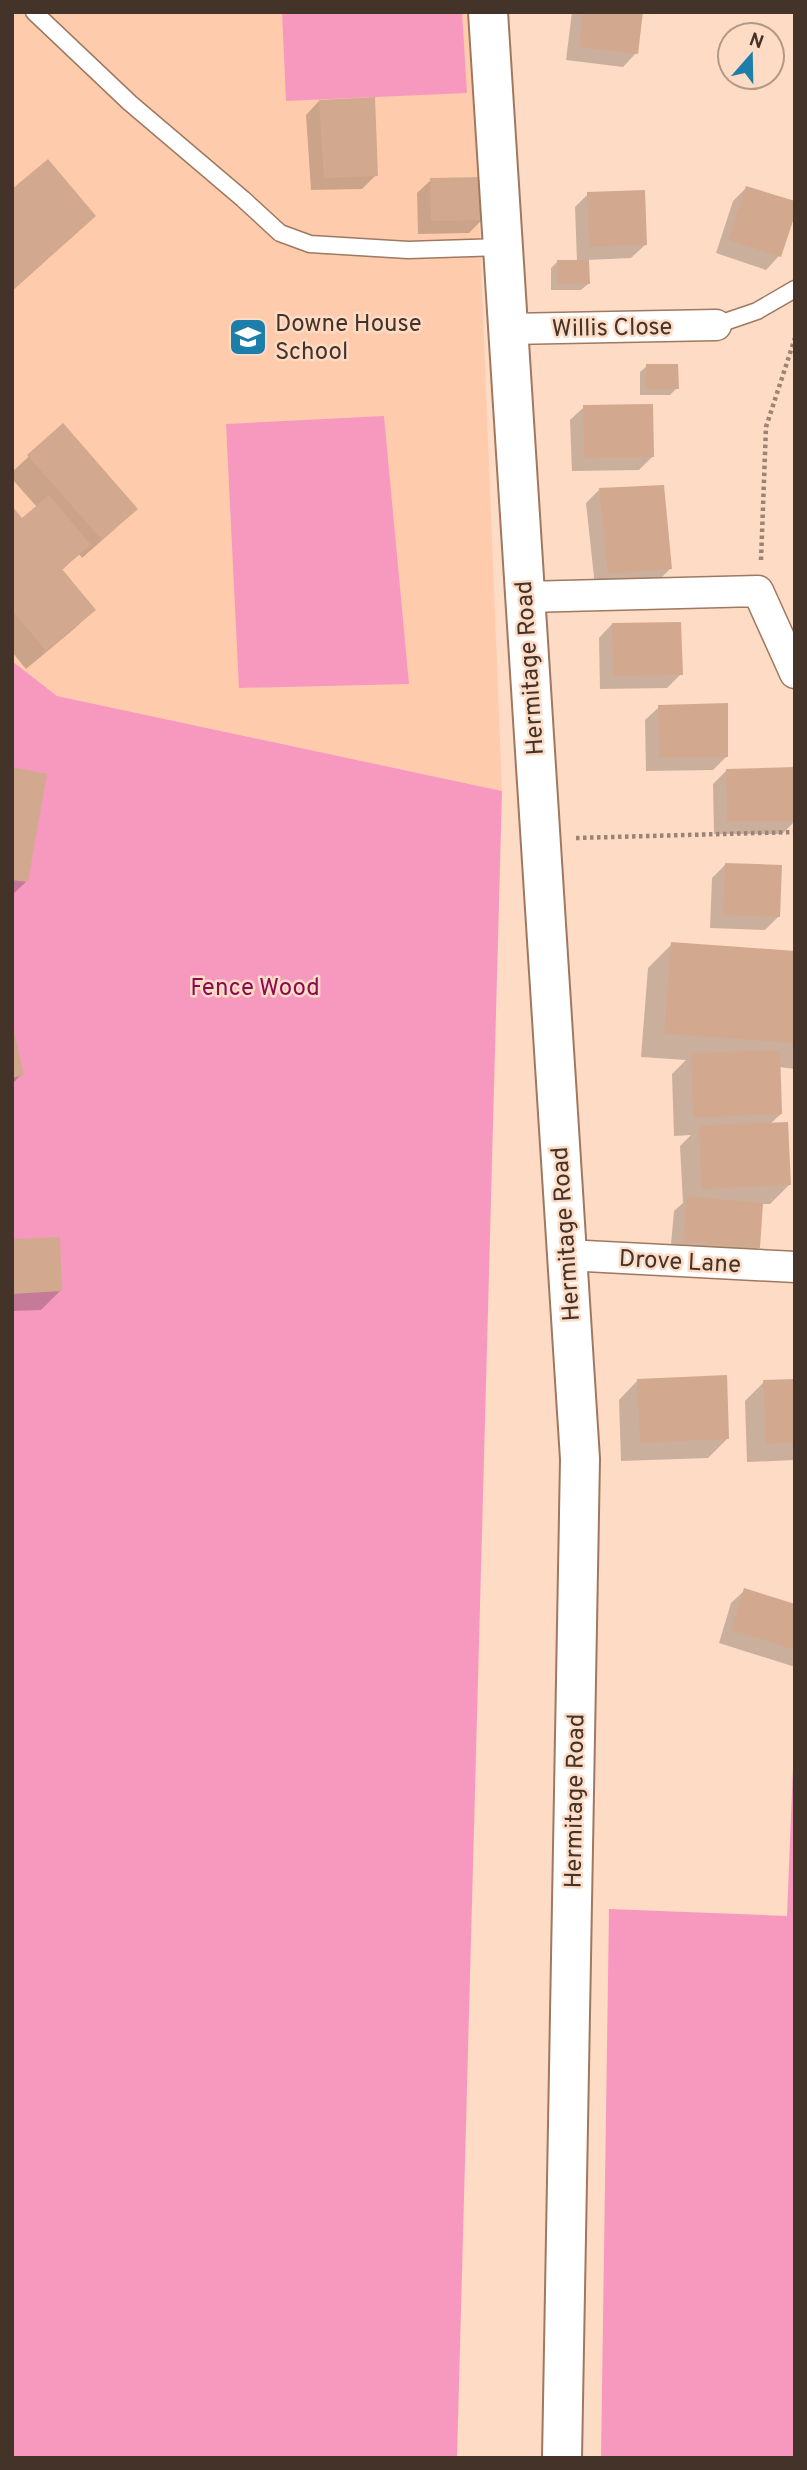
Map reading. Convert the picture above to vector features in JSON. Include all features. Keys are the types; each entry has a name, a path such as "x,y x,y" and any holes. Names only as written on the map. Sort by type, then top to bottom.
{"street":[{"name":"Hermitage Road","path":"488,12 580,1459 562,2458"},
{"name":"Willis Close","path":"508,329 716,325"},
{"path":"525,597 758,591 795,673"},
{"name":"Drove Lane","path":"566,1255 795,1267"}],"lane":[{"path":"34,12 130,103 281,233 310,244 408,250 502,247"},
{"path":"716,325 757,311 795,289"}],"path":[{"path":"758,591 766,427 795,338"},
{"path":"540,839 795,832"}],"shaded area":[{"name":"Downe House School","path":"12,12 471,12 502,791 57,696 12,661"}],"green space":[{"path":"282,12 462,12 467,93 286,101"},
{"path":"384,416 409,684 239,688 226,424"},
{"name":"Fence Wood","path":"12,661 57,696 502,791 457,2458 12,2458"},
{"path":"794,1741 795,2458 601,2458 609,1909 787,1916"}],"building":[{"path":"583,12 643,12 638,54 579,47"},
{"path":"375,97 378,176 324,178 319,100"},
{"path":"48,159 96,216 12,291 12,189"},
{"path":"483,177 484,220 431,221 430,178"},
{"path":"746,186 795,201 795,215 781,257 728,240"},
{"path":"645,190 647,245 589,247 587,192"},
{"path":"557,260 589,260 590,284 557,284"},
{"path":"646,364 678,364 679,389 646,389"},
{"path":"653,404 654,457 584,458 583,405"},
{"path":"63,423 138,509 102,540 27,455"},
{"path":"664,485 672,569 608,574 599,488"},
{"path":"49,495 91,545 62,569 96,610 46,651 12,610 12,506 22,518"},
{"path":"681,622 683,675 613,676 612,623"},
{"path":"728,703 728,757 659,758 658,705"},
{"path":"12,767 47,774 28,882 12,880"},
{"path":"795,767 795,821 727,822 726,769"},
{"path":"725,863 782,865 780,917 723,915"},
{"path":"671,942 795,951 795,1043 664,1034"},
{"path":"12,1028 24,1075 12,1078"},
{"path":"780,1050 782,1114 693,1118 691,1053"},
{"path":"788,1122 791,1185 701,1189 699,1125"},
{"path":"687,1196 763,1203 760,1248 683,1242"},
{"path":"60,1237 62,1291 12,1294 12,1239"},
{"path":"727,1375 729,1439 640,1443 637,1379"},
{"path":"795,1379 795,1442 766,1444 763,1380"},
{"path":"744,1588 795,1604 795,1650 731,1630"}],"place":[{"name":"Downe House School","path":"248,337"}]}
